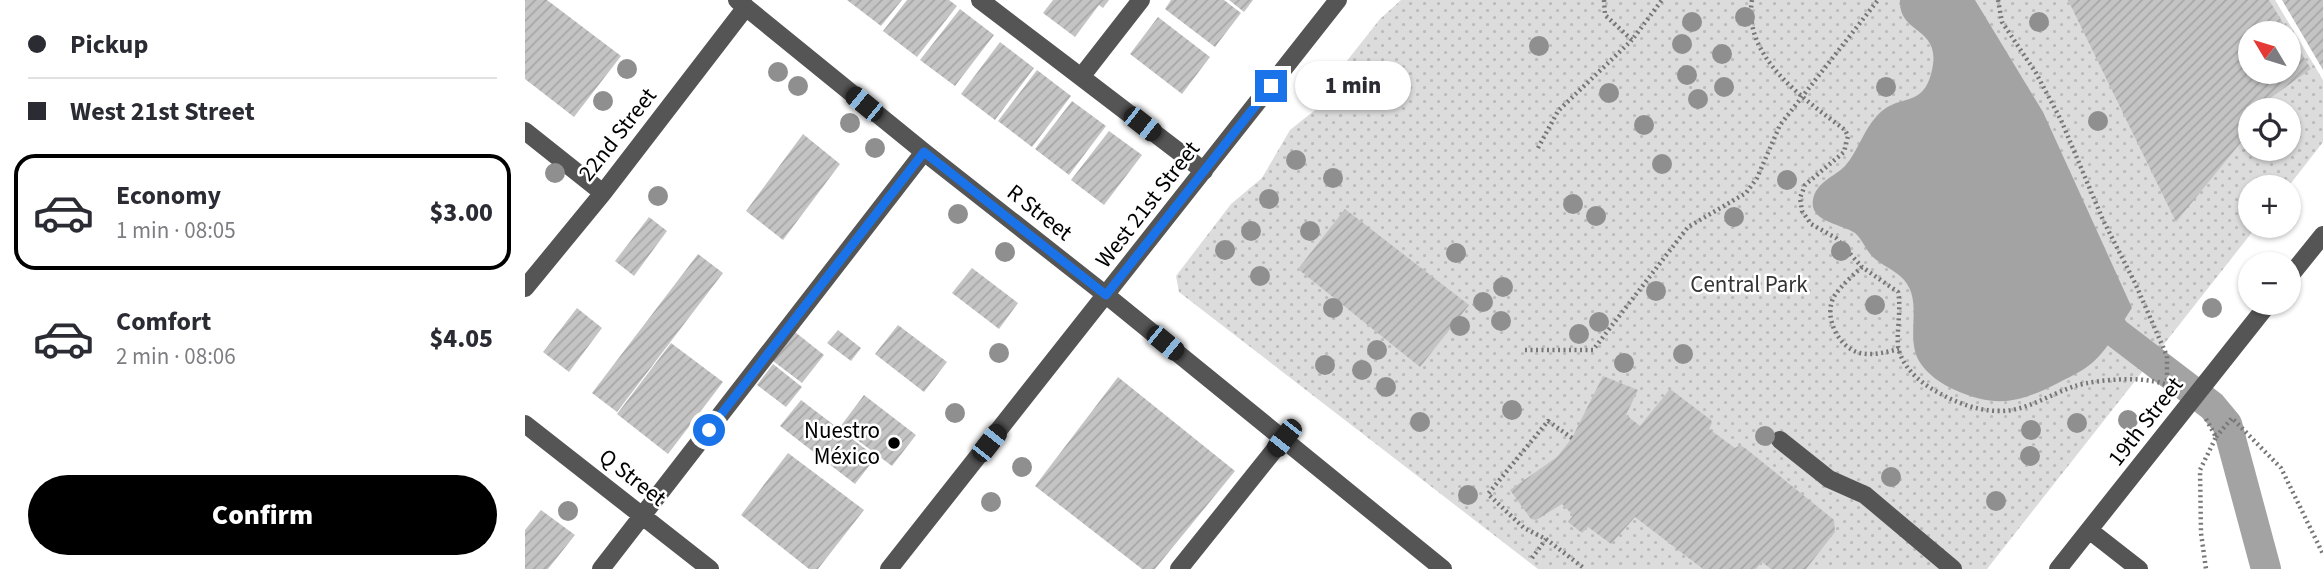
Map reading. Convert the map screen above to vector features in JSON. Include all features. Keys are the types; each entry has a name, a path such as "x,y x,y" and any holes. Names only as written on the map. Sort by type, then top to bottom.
{"street":[{"path":"981,0 1203,171"},
{"path":"1081,77 1141,0"},
{"name":"West 21st Street","path":"889,569 1338,0"},
{"name":"R Street","path":"741,4 1444,569"},
{"name":"22nd Street","path":"525,288 603,193 741,4"},
{"path":"525,131 603,193"},
{"path":"601,569 924,152"},
{"path":"2301,262 2323,235"},
{"name":"19th Street","path":"2058,569 2259,315"},
{"name":"Q Street","path":"525,424 710,569"},
{"path":"1179,569 1284,438"},
{"path":"1780,440 1829,479 1865,495 1953,569"},
{"path":"2089,530 2139,569"}],"path":[{"path":"1604,0 1605,15 1632,40"},
{"path":"1538,148 1558,111 1632,40 1662,0"},
{"path":"1752,0 1750,7 1755,35 1780,77 1845,130 1848,136 1844,152 1805,185 1800,198 1802,211 1811,224 1836,239 1862,267 1898,292 1901,306 1899,349 1912,372 1934,390 1955,401 1974,408 1999,411 2019,409 2076,385 2101,381 2149,380 2167,383 2168,356 2103,220 2061,120 2036,73 2002,22 1998,0"},
{"path":"1525,350 1593,350 1688,228 1746,193 1757,178 1780,125 1878,0"},
{"path":"1862,267 1833,296 1830,310 1833,329 1844,344 1859,353 1877,354 1899,349"},
{"path":"2203,414 2216,438"},
{"path":"2206,569 2201,533 2200,470 2216,438 2232,418 2281,468 2323,554"},
{"path":"1572,438 1548,421 1488,494 1524,528 1546,539 1585,569"},
{"path":"1532,558 1546,539"}],"green space":[{"name":"Central Park","path":"1401,0 2275,0 2288,21 2238,21 2238,84 2301,84 2301,43 2323,80 2323,142 2297,175 2238,175 2238,238 2248,238 1987,569 1538,569 1179,292 1176,276 1231,204 1262,178 1290,130 1315,110 1336,82 1346,62 1380,19"}],"shaded area":[{"path":"1900,0 1975,0 2043,112 2132,308 2098,358 2077,373 2021,398 2009,401 1984,400 1950,388 1930,374 1922,366 1915,350 1912,295 1908,285 1874,258 1855,233 1821,218 1813,207 1818,189 1845,166 1876,117 1893,104 1916,96 1928,83 1932,70 1931,45 1906,20 1901,11"}],"building":[{"path":"525,0 547,0 621,56 574,117 525,79"},
{"path":"847,0 902,0 881,26"},
{"path":"907,0 949,0 957,6 917,57 883,31"},
{"path":"1053,0 1109,0 1103,8 1099,5 1075,37 1043,13"},
{"path":"1171,0 1224,0 1241,13 1215,47 1165,9"},
{"path":"1229,0 1253,0 1244,12"},
{"path":"2068,0 2269,0 2282,21 2238,21 2238,84 2290,84 2270,98 2238,98 2238,146 2176,222"},
{"path":"2282,0 2323,0 2323,70 2301,32 2301,21 2294,21"},
{"path":"960,9 994,35 955,86 920,60"},
{"path":"1158,17 1210,57 1182,94 1130,54"},
{"path":"1000,42 1034,68 995,120 961,94"},
{"path":"2301,53 2311,69 2301,76"},
{"path":"1037,70 1071,96 1032,147 998,121"},
{"path":"1072,101 1106,126 1069,175 1035,149"},
{"path":"1109,131 1142,155 1104,205 1071,180"},
{"path":"803,134 840,164 783,240 746,211"},
{"path":"1345,209 1469,305 1420,367 1298,269"},
{"path":"649,217 667,231 634,276 615,261"},
{"path":"698,254 723,273 617,412 592,393"},
{"path":"972,268 1018,303 999,329 952,293"},
{"path":"577,308 602,328 569,372 543,352"},
{"path":"898,325 947,362 924,392 875,354"},
{"path":"838,330 861,348 851,361 827,343"},
{"path":"795,332 824,355 802,383 773,361"},
{"path":"671,343 723,382 668,454 617,414"},
{"path":"773,364 802,387 786,407 757,385"},
{"path":"1603,376 1638,390 1626,415 1640,426 1670,389 1711,420 1709,429 1735,448 1740,445 1745,448 1834,520 1835,532 1806,569 1771,569 1762,562 1756,569 1703,569 1635,517 1611,544 1588,527 1582,533 1568,522 1573,515 1562,504 1536,520 1531,519 1510,490 1557,457 1572,438"},
{"path":"1118,377 1235,471 1155,569 1142,569 1035,486"},
{"path":"864,395 916,435 892,466 840,427"},
{"path":"801,400 876,457 855,484 780,426"},
{"path":"788,453 864,510 818,569 809,569 741,515"},
{"path":"541,510 575,535 548,569 525,569 525,530"}],"waterway":[{"path":"2095,299 2115,332 2212,406 2227,424 2266,569"}],"place":[{"name":"Nuestro México","path":"894,443"}],"route":[{"path":"709,430 924,152 1106,295 1271,86"}]}
